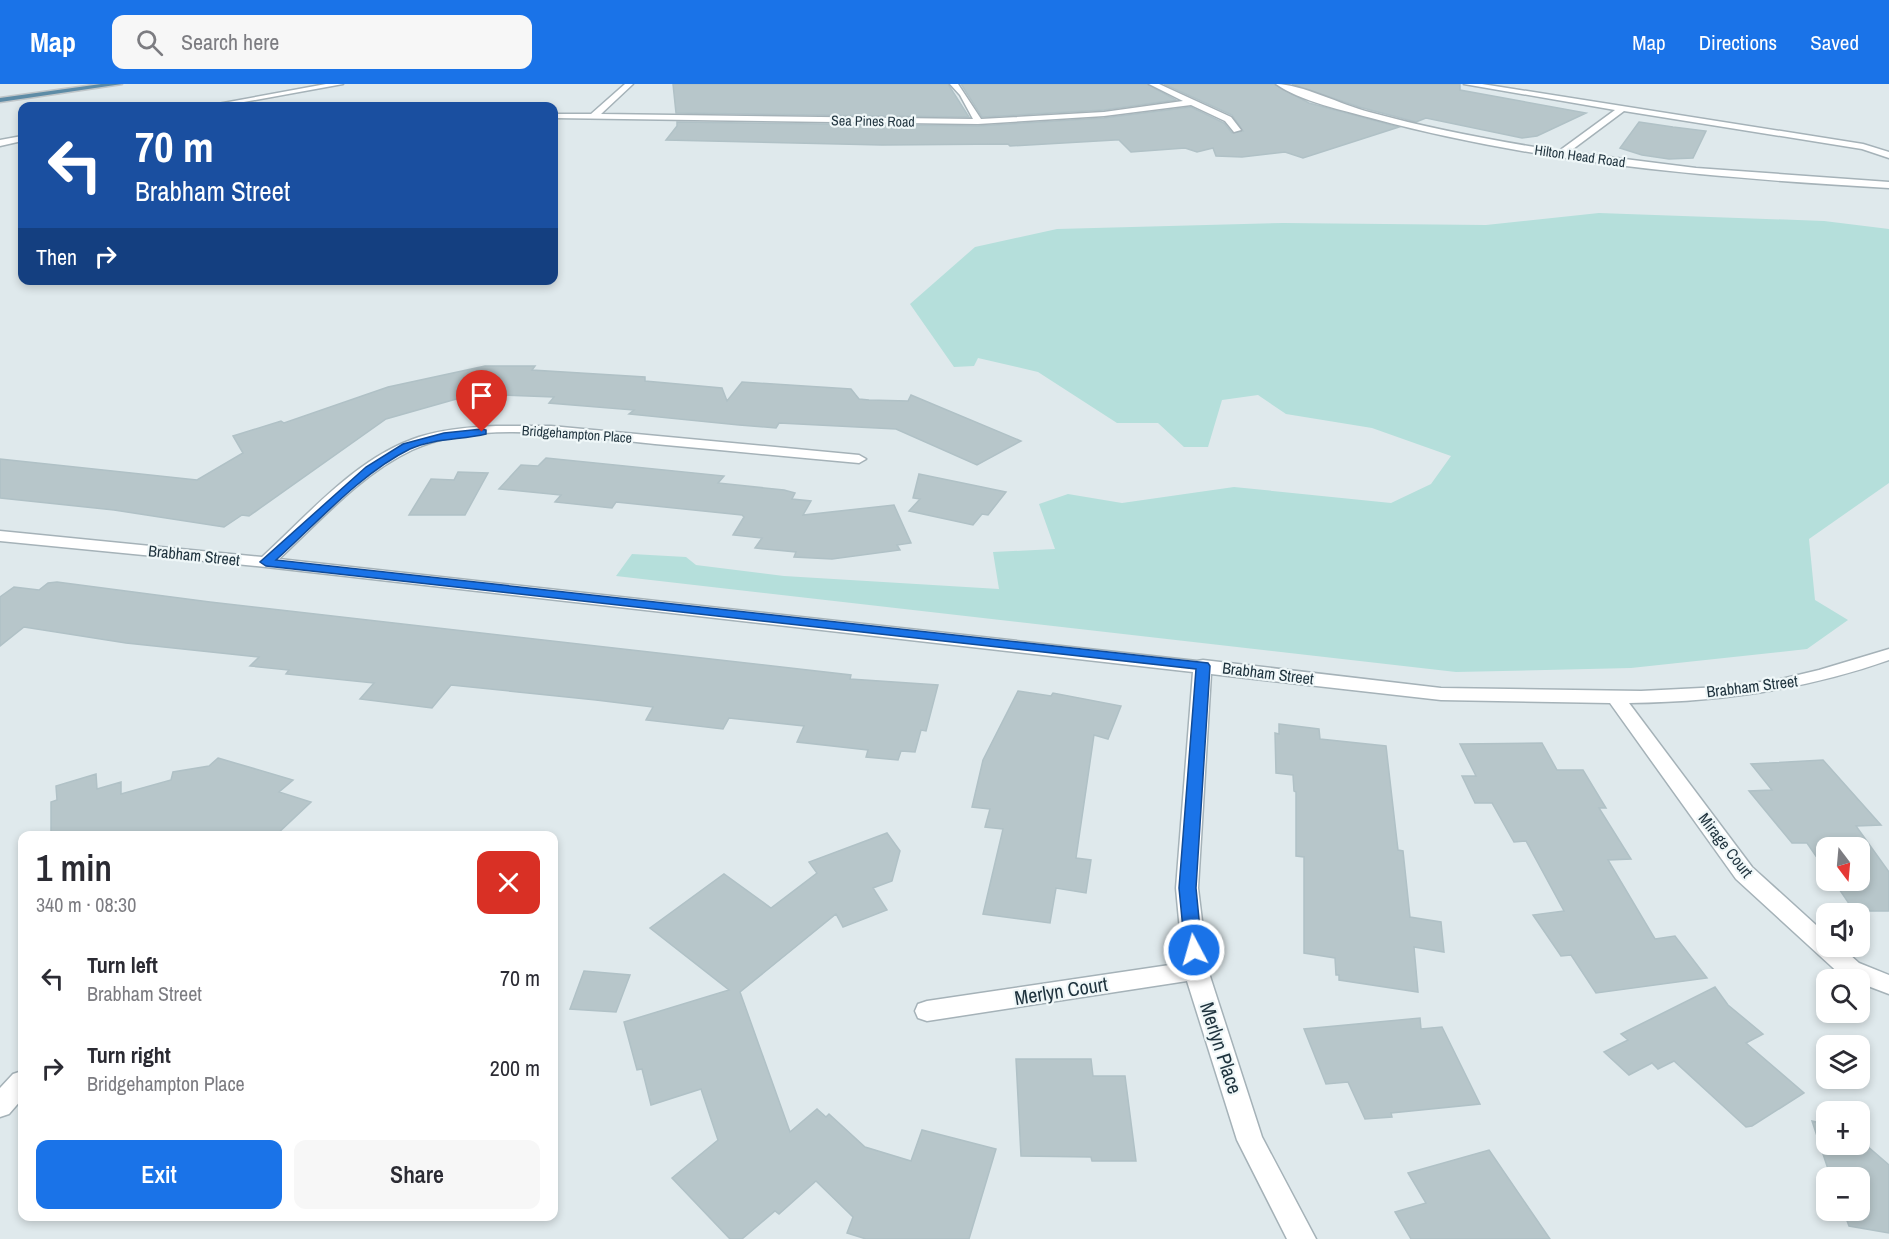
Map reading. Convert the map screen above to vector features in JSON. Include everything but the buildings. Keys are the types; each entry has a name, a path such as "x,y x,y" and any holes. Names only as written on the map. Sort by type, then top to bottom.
{"main road":[{"path":"0,100 118,84"}],"street":[{"path":"234,102 339,84"},
{"path":"594,116 629,84"},
{"path":"954,84 963,94 978,122"},
{"path":"1153,84 1228,119 1237,130"},
{"name":"Hilton Head Road","path":"1280,84 1308,96 1408,124 1560,154 1757,177 1889,185"},
{"path":"1468,84 1863,147 1889,155"},
{"path":"1493,89 1495,85 1503,84"},
{"name":"Sea Pines Road","path":"558,116 978,122 1104,114 1192,102"},
{"path":"1560,154 1622,109"},
{"path":"0,143 18,140"},
{"name":"Bridgehampton Place","path":"266,562 370,470 407,446 444,436 501,430 551,430 860,459"},
{"name":"Brabham Street","path":"0,536 266,562 1441,694 1617,699 1761,688 1835,673 1889,654"},
{"name":"Merlyn Place","path":"1203,666 1187,888 1196,970 1250,1140 1302,1239"},
{"name":"Mirage Court","path":"1617,699 1744,873 1851,970 1889,985"},
{"name":"Merlyn Court","path":"927,1011 1196,970"},
{"path":"0,1106 18,1086"}],"green space":[{"path":"1599,213 1824,221 1889,229 1889,483 1809,539 1815,600 1848,620 1807,649 1631,668 1456,672 616,576 632,554 686,557 696,565 784,576 999,589 993,552 1055,549 1039,504 1068,494 1122,503 1234,487 1391,503 1431,484 1451,456 1372,428 1286,414 1258,395 1222,400 1208,447 1184,447 1158,423 1117,423 1038,372 978,358 974,366 954,367 910,304 975,247 1057,229 1283,223 1486,225"}],"route":[{"path":"482,432 444,436 407,446 370,470 266,562 1203,666 1187,888 1194,950"}]}
